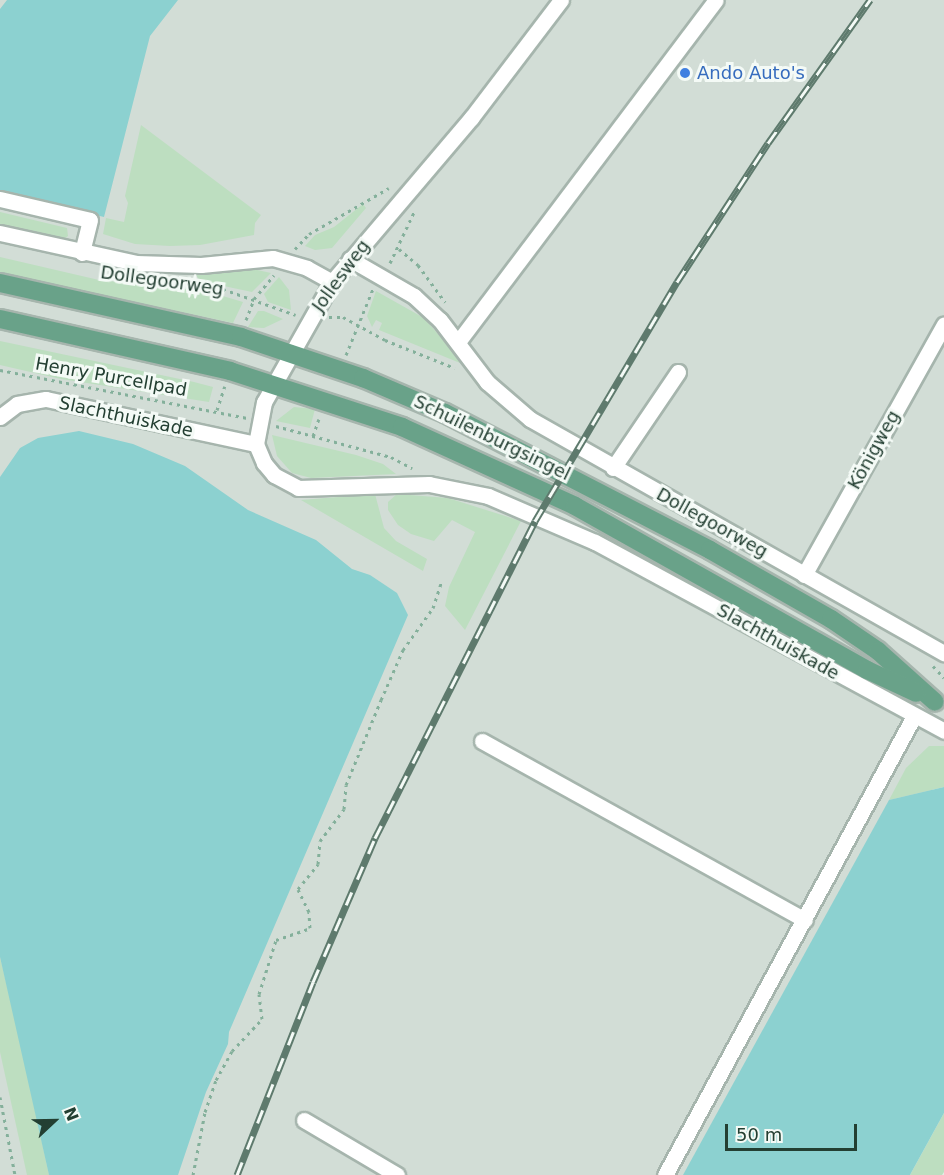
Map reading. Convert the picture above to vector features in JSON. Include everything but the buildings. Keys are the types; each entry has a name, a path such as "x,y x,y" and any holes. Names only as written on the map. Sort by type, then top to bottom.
{"main road":[{"name":"Schuilenburgsingel","path":"0,283 169,319 291,352 363,378 455,418 700,545 831,619 878,651 939,704"},
{"name":"Schuilenburgsingel","path":"0,319 155,352 274,383 402,427 520,478 694,570 867,670 939,704"}],"street":[{"name":"Jollesweg","path":"274,383 332,282 497,85 561,0"},
{"path":"458,342 716,0"},
{"name":"Dollegoorweg","path":"0,199 90,220 82,253"},
{"name":"Dollegoorweg","path":"0,233 82,253 167,265 251,258 286,261 332,282"},
{"name":"Dollegoorweg","path":"350,259 414,296 458,342 508,402 613,468 944,653"},
{"name":"Königweg","path":"804,575 944,324"},
{"path":"613,468 678,372"},
{"path":"256,444 258,421 274,383"},
{"name":"Slachthuiskade","path":"0,417 17,404 46,399 256,444 274,475 298,488 429,484 488,496 595,542 944,731"},
{"path":"665,1175 914,716"},
{"path":"482,741 805,920"},
{"path":"304,1120 397,1175"}],"path":[{"name":"Jollesweg","path":"254,299 318,228 376,192 420,177"},
{"name":"Dollegoorweg","path":"181,282 223,289 254,299 280,311 311,318 343,317 385,340 457,368"},
{"name":"Henry Purcellpad","path":"0,370 217,410"},
{"path":"313,436 391,457 409,465 429,484"},
{"path":"193,1175 205,1112 216,1080 232,1052 261,1018 259,994 276,940 310,928 309,912 298,889 318,864 320,841 344,809 346,785 381,700 403,650 433,608 441,583"},
{"path":"0,1097 15,1175"}],"shaded area":[{"path":"0,0 944,0 944,769 710,1175 0,1175"}],"green space":[{"path":"141,125 261,215 255,223 254,235 200,245 170,246 135,244 103,234 106,218 124,222 128,203 125,196"},
{"path":"363,204 366,208 332,248 315,250 305,246 315,235 334,227"},
{"path":"0,212 67,228 68,236 64,239 0,224"},
{"path":"0,257 99,280 206,291 243,302 233,323 0,273"},
{"path":"249,268 271,273 252,292 200,281 196,275"},
{"path":"279,277 289,290 291,310 268,302 264,294"},
{"path":"376,291 424,318 465,365 379,330 382,323 376,320 372,327 367,316"},
{"path":"258,311 264,311 283,319 264,328 248,327"},
{"path":"0,341 213,387 209,402 61,379 0,365"},
{"path":"294,407 315,409 310,428 276,421"},
{"path":"272,435 356,455 383,464 396,474 311,478 292,473 277,456"},
{"path":"375,494 384,528 396,541 427,559 423,571 301,500"},
{"path":"397,494 448,498 521,521 465,630 445,606 449,587 475,532 452,520 434,541 411,534 398,525 388,510 388,502"},
{"path":"929,746 944,746 944,787 889,800 906,768"},
{"path":"0,957 49,1175 27,1175 0,1052"},
{"path":"944,1113 944,1172 942,1175 910,1175"}],"water":[{"path":"7,0 178,0 150,36 104,217 0,192 0,9"},
{"path":"79,431 133,444 185,466 248,510 316,540 352,569 370,575 397,593 408,615 229,1032 228,1044 206,1092 178,1175 49,1175 0,957 0,477 20,448 38,438"},
{"path":"944,787 944,1113 910,1175 683,1175 889,800"}],"railway":[{"path":"237,1175 313,982 375,838 535,521 677,282 768,143 870,0"}],"place":[{"name":"Ando Auto's","path":"685,73"}]}
